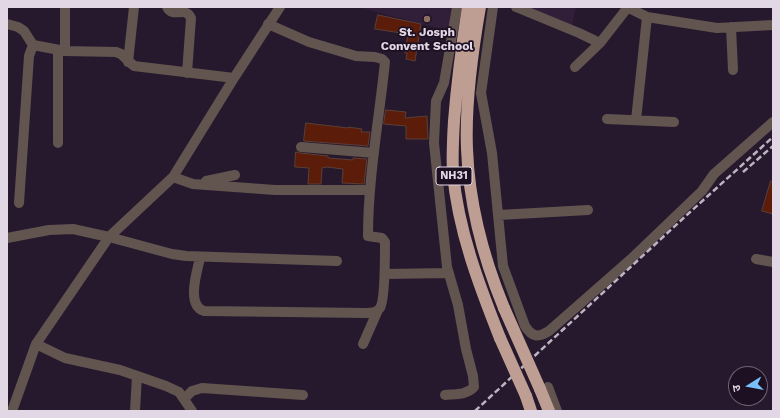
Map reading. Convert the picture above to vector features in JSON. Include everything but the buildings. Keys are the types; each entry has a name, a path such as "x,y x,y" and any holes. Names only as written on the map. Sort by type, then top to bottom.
{"highway":[{"name":"NH31","path":"468,7 456,94 453,146 454,173 460,212 468,248 480,287 531,411"},
{"name":"NH31","path":"480,7 470,77 467,149 476,222 484,257 504,308 544,388 549,411"}],"street":[{"path":"58,143 62,50 66,7"},
{"path":"128,62 134,7"},
{"path":"167,7 168,10 172,12 186,12 191,18 187,73"},
{"path":"12,411 36,344 109,237 173,177 280,7"},
{"path":"445,395 466,393 474,387 458,304 448,273 434,143 436,101 444,83 457,7"},
{"path":"493,7 481,93 492,153 503,266 525,326 533,335 538,336 544,334 631,259 702,192 714,174 773,122"},
{"path":"516,7 579,32 600,44"},
{"path":"575,67 600,44 627,7 647,17 717,28 773,26"},
{"path":"636,120 647,17"},
{"path":"7,24 18,27 24,31 34,45 62,50 116,52 121,54 134,66 234,78"},
{"path":"268,24 309,42 356,56 375,57 382,59 385,62 370,190 368,236 382,238 385,242 385,274 381,306 363,344"},
{"path":"731,28 733,70"},
{"path":"19,203 29,56 34,45"},
{"path":"607,119 674,122"},
{"path":"301,147 374,153"},
{"path":"193,184 235,175"},
{"path":"173,177 193,184 275,190 370,190"},
{"path":"499,215 588,210"},
{"path":"7,238 63,229 82,231 172,254 200,258 338,261"},
{"path":"200,258 194,294 196,305 199,309 204,311 366,313 375,312 378,310"},
{"path":"756,259 773,262"},
{"path":"385,274 448,273"},
{"path":"36,344 65,358 120,370 173,389 179,392 192,411"},
{"path":"135,411 137,376"},
{"path":"184,399 192,391 202,388 303,395"},
{"path":"544,388 557,411"}],"shaded area":[{"name":"St. Josph Convent School","path":"357,7 454,7 449,31"},
{"path":"516,7 576,7 572,26"}],"railway":[{"path":"475,411 773,137"},
{"path":"743,172 773,146"}],"place":[{"name":"St. Josph Convent School","path":"427,19"}]}
